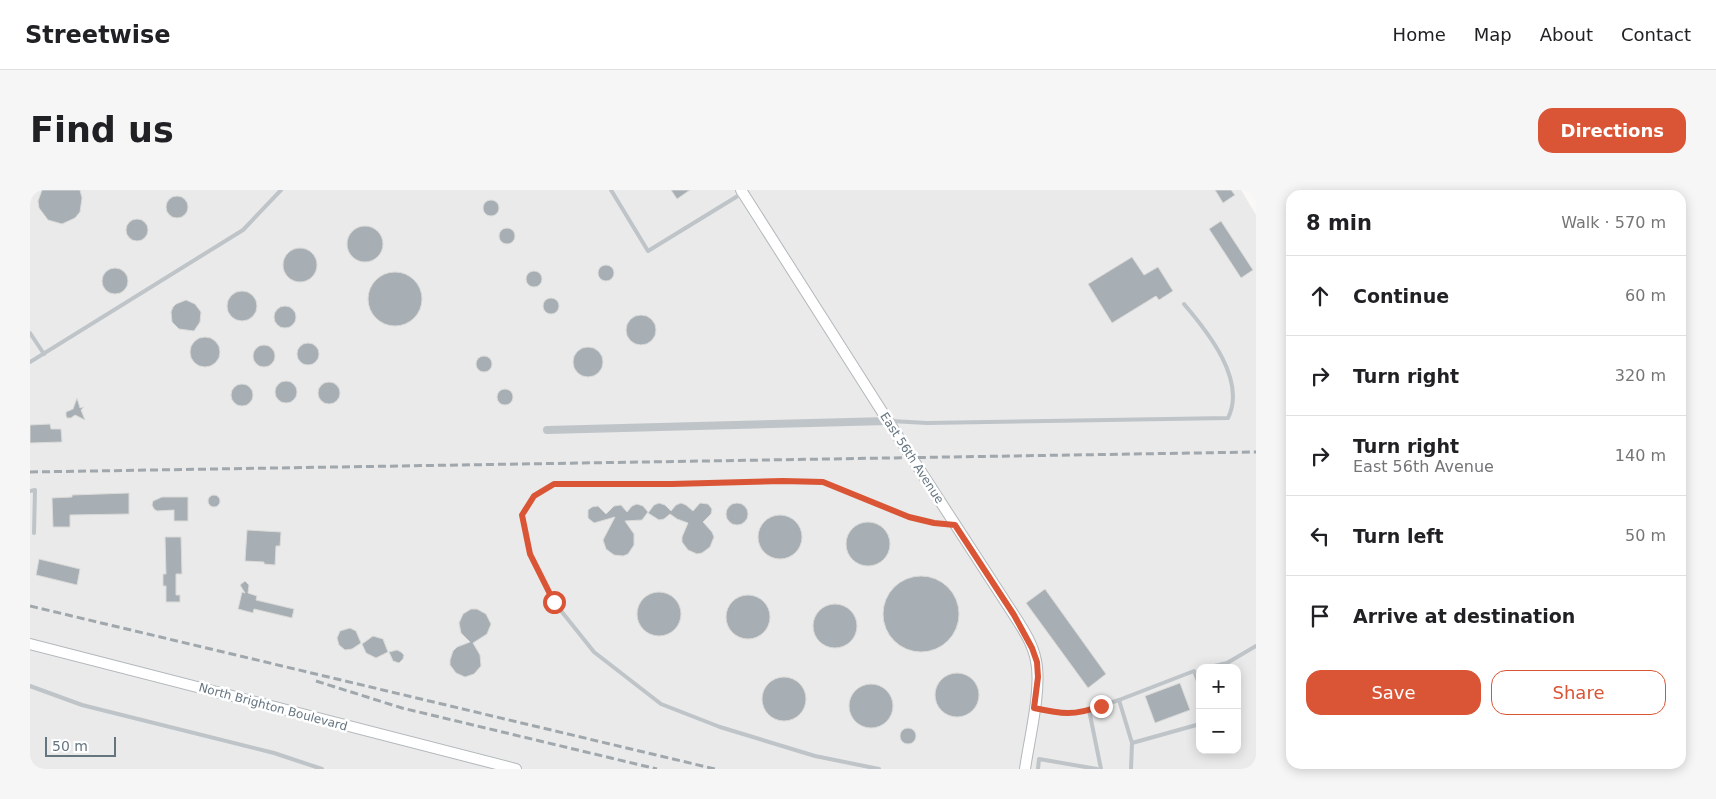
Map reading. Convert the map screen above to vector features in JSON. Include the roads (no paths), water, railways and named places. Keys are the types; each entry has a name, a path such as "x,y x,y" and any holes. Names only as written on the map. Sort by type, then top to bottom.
{"main road":[{"name":"East 56th Avenue","path":"742,192 1014,615 1032,648 1037,662 1038,677 1025,769"},
{"name":"North Brighton Boulevard","path":"30,644 515,769"}],"street":[{"path":"547,430 888,421"}],"lane":[{"path":"30,362 243,230 281,190"},
{"path":"611,190 648,251 742,192"},
{"path":"888,421 927,423 1228,418 1232,411 1233,393 1226,368 1217,347 1184,304"},
{"path":"30,333 44,354"},
{"path":"879,769 815,756 720,727 661,704 594,652 554,602 530,554 522,515 534,496 554,484 672,484 783,481 823,482 909,517 934,523 955,525"},
{"path":"30,490 35,490 34,534"},
{"path":"1223,664 1256,646"},
{"path":"1034,708 1064,714 1089,710 1194,671 1196,676"},
{"path":"30,686 82,705 274,753 322,769"},
{"path":"1119,700 1132,744 1131,769"},
{"path":"1089,710 1101,769"},
{"path":"1132,744 1196,725"},
{"path":"1038,769 1039,759 1097,769"}],"railway":[{"path":"30,472 1256,452"},
{"path":"30,606 715,769"},
{"path":"316,681 402,708 657,769"}]}
